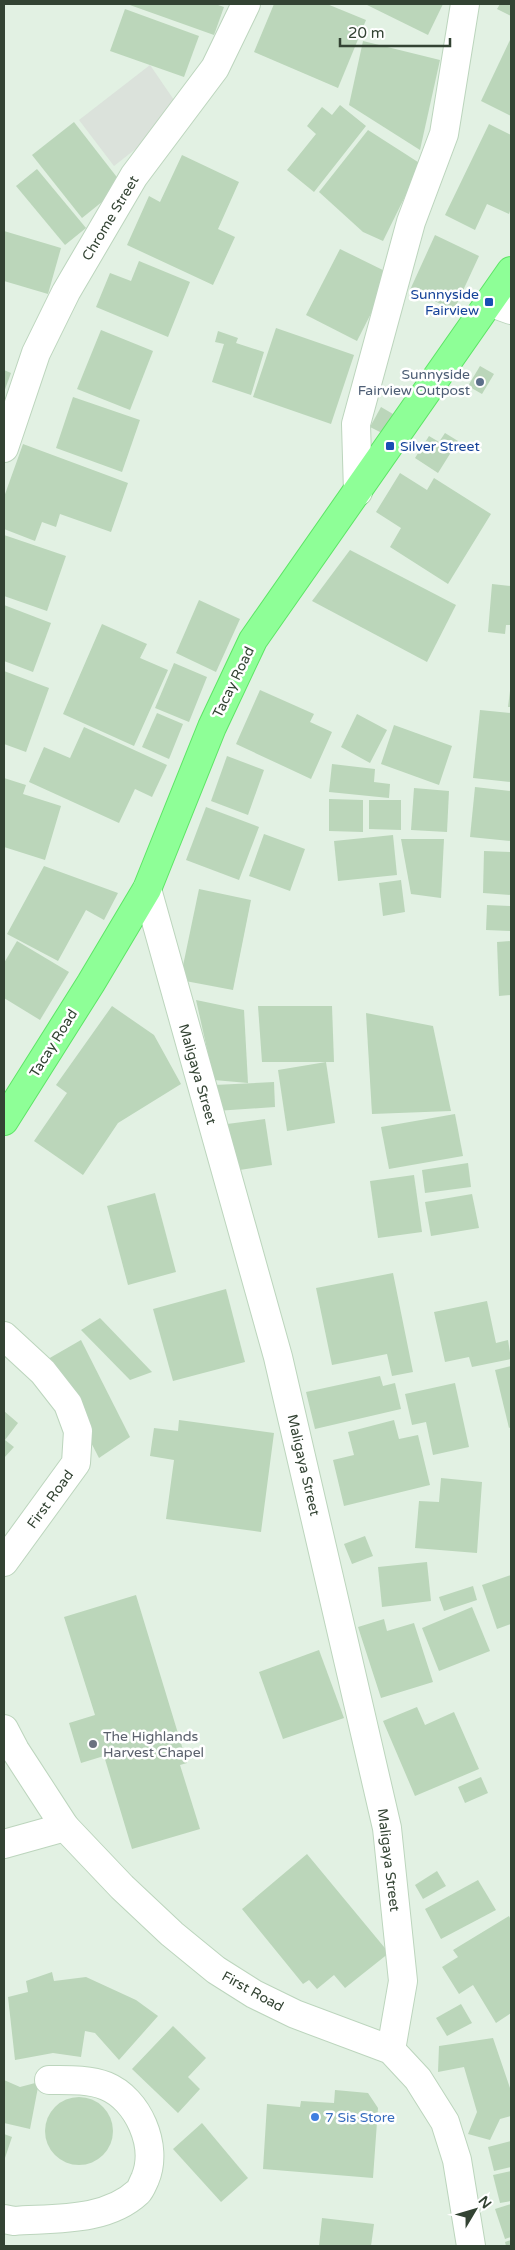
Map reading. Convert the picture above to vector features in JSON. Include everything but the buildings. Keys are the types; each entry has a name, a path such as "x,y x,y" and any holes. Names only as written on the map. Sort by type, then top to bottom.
{"main road":[{"name":"Tacay Road","path":"4,1121 91,983 147,889 212,727 253,640 358,492 500,306 511,271"}],"street":[{"name":"Chrome Street","path":"4,448 36,353 66,292 134,176 215,68 246,4"},
{"path":"358,492 356,424 411,222 444,134 465,4"},
{"name":"Maligaya Street","path":"147,889 278,1357 387,1828 403,1981 391,2050"},
{"name":"First Road","path":"4,1336 43,1372 68,1404 78,1431 76,1463 4,1562"},
{"name":"First Road","path":"4,1729 15,1750 66,1827 122,1887 216,1970 254,1994 295,2014 391,2050 418,2079 445,2122 457,2160 470,2246"},
{"path":"4,1844 66,1827"},
{"path":"4,2219 14,2221 98,2214 139,2191 148,2172 149,2147 144,2126 128,2102 106,2086 80,2081 49,2080"}],"shaded area":[{"path":"150,65 174,100 147,140 114,166 79,120"}],"place":[{"name":"Sunnyside Fairview","path":"489,302"},
{"name":"Sunnyside Fairview Outpost","path":"480,382"},
{"name":"Silver Street","path":"390,446"},
{"name":"The Highlands Harvest Chapel","path":"93,1744"},
{"name":"7 Sis Store","path":"315,2117"}]}
